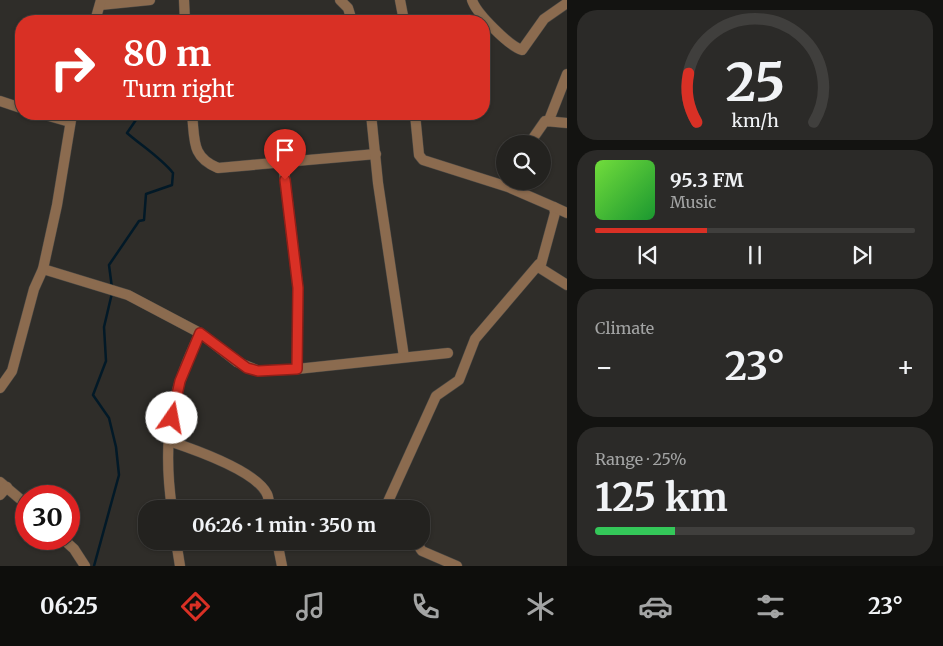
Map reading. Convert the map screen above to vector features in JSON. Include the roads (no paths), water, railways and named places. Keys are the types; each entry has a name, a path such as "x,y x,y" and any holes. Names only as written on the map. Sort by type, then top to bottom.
{"street":[{"path":"97,15 100,2 150,0"},
{"path":"184,0 185,15"},
{"path":"340,0 348,8 350,15"},
{"path":"400,0 403,15"},
{"path":"472,0 484,15"},
{"path":"490,22 517,49 522,50 544,19 567,2"},
{"path":"549,120 567,74"},
{"path":"0,102 15,106"},
{"path":"0,388 12,371 34,289 43,269 57,204 71,120"},
{"path":"193,120 196,152 205,163 218,168 376,154"},
{"path":"372,120 404,357"},
{"path":"416,120 419,155 423,160 496,180"},
{"path":"535,135 542,123 549,120 567,124"},
{"path":"283,163 298,288 297,369"},
{"path":"521,190 567,213"},
{"path":"389,500 436,396 459,380 475,339 539,264 553,225 554,207"},
{"path":"539,264 542,271 567,285"},
{"path":"43,269 128,295 200,333 247,368 258,371 297,369 448,352"},
{"path":"172,500 169,442 180,381 200,333"},
{"path":"169,442 197,450 240,471 266,493 268,500"},
{"path":"2,488 15,497"},
{"path":"75,550 85,566"},
{"path":"177,550 180,566"},
{"path":"279,550 282,566"},
{"path":"421,550 457,566"}],"waterway":[{"path":"112,288 109,265 139,221 144,220 146,194 172,185 173,173 157,157 127,133 136,120"},
{"path":"94,566 119,475 116,447 109,418 93,395 106,361 104,327 112,293"}]}
